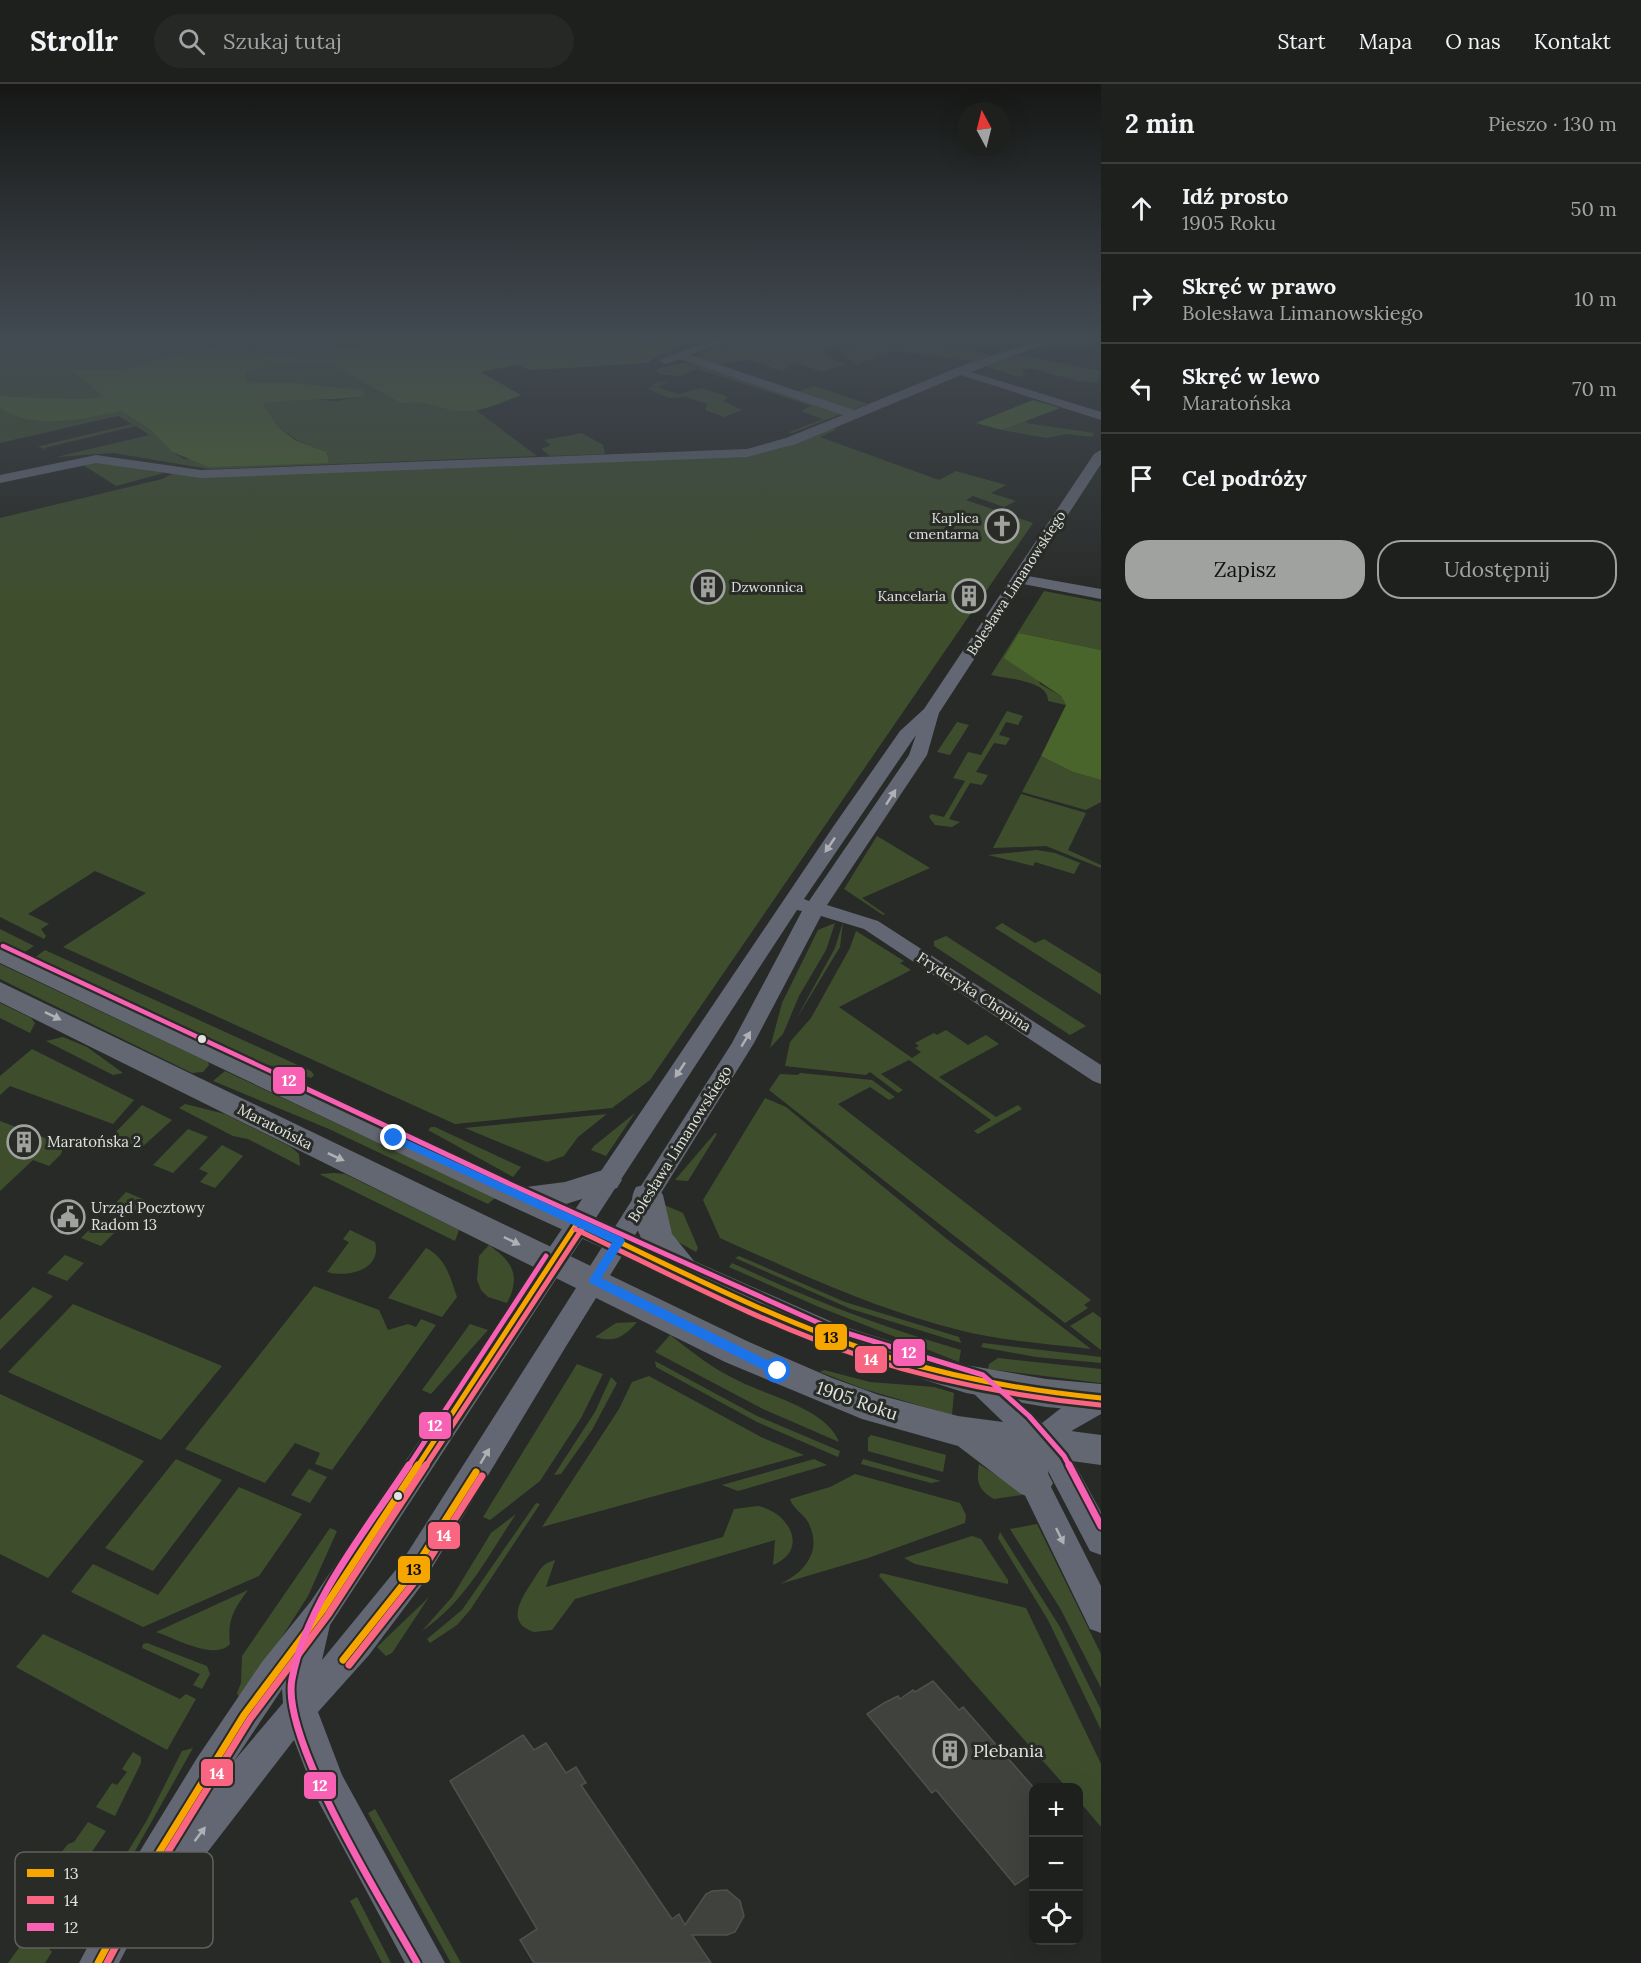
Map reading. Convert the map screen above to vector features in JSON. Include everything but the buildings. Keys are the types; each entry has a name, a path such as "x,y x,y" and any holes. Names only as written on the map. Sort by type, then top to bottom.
{"main road":[{"path":"0,953 523,1198 827,1335 914,1364 980,1382 1101,1400"},
{"name":"Maratońska","path":"0,991 552,1260"},
{"path":"187,1083 201,1080 212,1073 217,1064 215,1055"},
{"path":"523,1198 567,1194 606,1180"},
{"path":"647,1195 648,1213 658,1242 686,1271"},
{"name":"1905 Roku","path":"552,1260 737,1352 819,1388 875,1409 958,1431 1101,1450"},
{"path":"958,1431 1005,1459 1034,1483"}],"street":[{"path":"0,479 96,459 204,474 733,454 779,446 829,426"},
{"name":"Bolesława Limanowskiego","path":"186,1852 238,1783 357,1644 410,1576 748,1035 811,900 906,735 930,713 1101,454"},
{"path":"1018,579 1101,594"},
{"name":"Bolesława Limanowskiego","path":"159,1852 244,1715 270,1677 322,1611 606,1180 918,755 930,713"},
{"name":"Fryderyka Chopina","path":"811,900 877,928 1101,1076"},
{"path":"980,1382 1024,1422 1058,1461 1101,1542"},
{"path":"1101,1400 1074,1412 1059,1425 1043,1444 1032,1463 1034,1483 1101,1619"},
{"name":"Bolesława Limanowskiego","path":"300,1708 298,1683 322,1611"},
{"path":"300,1708 317,1761 328,1785 426,1963"}],"green space":[{"path":"0,426 76,426 0,443"},
{"path":"125,426 144,426 172,452 184,459 329,463 327,452 297,440 278,427 497,426 537,456 209,469 113,453 56,457 149,435 136,426 44,448 46,451 34,443 40,446"},
{"path":"144,426 277,426 295,440 327,452 329,463 209,467 172,452"},
{"path":"806,426 811,426 792,433 789,432"},
{"path":"986,426 1013,426 1002,430"},
{"path":"1014,426 1044,426 1094,433 1092,437 1067,434 1046,438 1002,430"},
{"path":"833,428 837,429 820,437 939,480 956,471 1006,485 991,493 1016,501 1004,507 973,496 966,500 1033,523 650,1080 612,1108 455,1124 63,947 146,893 95,871 28,914 49,924 41,929 46,936 44,939 0,917 0,518 162,479 172,474 205,477 750,455 785,447"},
{"path":"582,433 603,445 605,454 550,456 541,449 551,445 544,440"},
{"path":"80,463 104,463 164,473 116,486"},
{"path":"1044,591 1101,602 1101,650 1019,633 1040,684 1061,696 1066,705 1048,701 1042,689 1035,685 991,675"},
{"path":"1019,633 1101,650 1101,780 1073,772 1041,756 1066,705 1061,696 1004,658"},
{"path":"1007,711 1023,716 1018,725 1006,722 999,735 1010,738 1006,745 994,743 976,772 988,775 982,785 970,783 949,819 960,822 952,827 935,825 929,817 931,814 944,817 965,781 953,778 968,752 981,755"},
{"path":"957,722 969,725 950,755 937,752"},
{"path":"1041,756 1073,772 1101,780 1101,802 1086,810 1022,792"},
{"path":"1021,794 1086,813 1068,850 1101,865 1101,868 1046,846 993,848"},
{"path":"877,836 930,868 862,898 885,914 883,915 844,889"},
{"path":"1037,850 1055,853 1080,863 1074,874 1035,862 1033,866 988,855"},
{"path":"843,922 840,947 795,1021 835,948"},
{"path":"835,923 826,950 799,996 783,1034 770,1048 782,1003 818,930"},
{"path":"1002,923 1035,943 1044,939 1101,974 1101,995 995,928"},
{"path":"0,929 34,946 22,954 0,943"},
{"path":"856,931 904,961 900,963 911,970 839,1007 912,1058 921,1052 915,1048 919,1046 915,1043 934,1033 937,1035 946,1030 968,1045 986,1035 999,1044 939,1077 996,1117 1018,1105 1022,1109 978,1134 974,1131 991,1120 909,1060 881,1074 903,1090 898,1093 870,1072 866,1075 785,1066 790,1042 811,1018 850,948"},
{"path":"946,936 1086,1026 1070,1035 934,946 934,941"},
{"path":"45,950 311,1071 314,1075 311,1078 252,1060 33,959"},
{"path":"0,964 208,1062 209,1065 203,1072 192,1073 0,979"},
{"path":"0,1003 31,1018 35,1023 30,1033 0,1018"},
{"path":"63,1037 87,1047 123,1073 113,1075 46,1041"},
{"path":"32,1049 134,1100 113,1124 10,1086 0,1095 0,1076"},
{"path":"225,1071 495,1198 488,1204 329,1129 213,1081"},
{"path":"800,1073 872,1080 895,1097 889,1100 870,1087 838,1104 1091,1300 1084,1305 1088,1308 1065,1323 769,1090 780,1074 798,1075"},
{"path":"765,1098 786,1107 948,1240 1091,1349 992,1337 897,1312 837,1289 720,1238 703,1200"},
{"path":"185,1104 225,1114 291,1147 299,1154 300,1166 248,1139 233,1136 179,1108"},
{"path":"142,1105 172,1120 141,1148 112,1136"},
{"path":"635,1113 606,1156 591,1150 594,1146"},
{"path":"607,1114 578,1137 564,1156 547,1162 465,1128"},
{"path":"0,1121 56,1142 63,1148 61,1154 49,1166 33,1160 0,1191"},
{"path":"431,1127 521,1167 513,1177 428,1130"},
{"path":"188,1129 208,1137 173,1173 153,1165"},
{"path":"715,1133 717,1134 688,1181 675,1180"},
{"path":"222,1145 243,1156 215,1188 200,1182 208,1173 199,1169"},
{"path":"319,1174 345,1174 459,1230 455,1241"},
{"path":"126,1192 145,1200 131,1215 112,1207"},
{"path":"662,1204 683,1213 698,1248 696,1252 673,1239"},
{"path":"95,1224 115,1232 101,1246 81,1238"},
{"path":"350,1230 375,1242 374,1259 361,1270 353,1273 327,1272 349,1242 343,1239"},
{"path":"489,1245 504,1257 512,1270 513,1285 507,1303 488,1297 481,1290 477,1280 479,1256"},
{"path":"426,1248 443,1263 457,1297 442,1317 388,1298"},
{"path":"65,1255 84,1263 67,1281 47,1273"},
{"path":"739,1256 845,1302 959,1337 961,1343 851,1309 735,1258"},
{"path":"732,1263 845,1311 961,1350 959,1362 819,1307 729,1267"},
{"path":"314,1286 379,1310 388,1330 408,1324 416,1327 421,1319 436,1325 332,1470 315,1464 320,1453 295,1443 265,1483 185,1449"},
{"path":"33,1287 53,1296 0,1350 0,1320"},
{"path":"73,1304 222,1366 161,1440 8,1372"},
{"path":"1093,1312 1101,1318 1101,1350 1070,1326"},
{"path":"637,1322 628,1332 614,1339 595,1337 616,1323"},
{"path":"470,1324 488,1330 431,1394 422,1390"},
{"path":"670,1335 729,1376 810,1412 832,1431 839,1442 763,1409 655,1352"},
{"path":"983,1343 1101,1357 1101,1363 1036,1357 981,1347"},
{"path":"998,1358 1101,1369 1101,1383 988,1369 989,1364"},
{"path":"655,1361 757,1416 840,1451 838,1457 757,1422 656,1367"},
{"path":"577,1364 603,1374 581,1418 540,1481 490,1520 483,1517"},
{"path":"824,1370 870,1382 934,1387 954,1393 952,1415 864,1389 820,1372"},
{"path":"649,1376 761,1437 804,1455 542,1527 619,1409 632,1382"},
{"path":"611,1377 617,1383 592,1430 561,1474 554,1475 595,1412"},
{"path":"0,1394 144,1461 48,1578 0,1554"},
{"path":"871,1435 946,1455 943,1472 868,1451 868,1438"},
{"path":"176,1459 222,1480 153,1571 105,1548"},
{"path":"814,1459 827,1465 738,1491 722,1485"},
{"path":"863,1459 941,1481 931,1483 861,1464"},
{"path":"979,1464 1016,1488 1022,1495 994,1499 989,1496 979,1484"},
{"path":"309,1469 327,1477 310,1503 291,1495"},
{"path":"855,1474 960,1503 966,1515 965,1523 868,1558 780,1584 804,1567 812,1551 812,1532 808,1522 793,1506 790,1499 830,1487"},
{"path":"239,1487 302,1514 259,1576 143,1627 71,1592 93,1564 158,1595"},
{"path":"536,1503 540,1504 470,1610 457,1625 430,1643 427,1639 462,1610"},
{"path":"758,1506 779,1516 791,1532 793,1541 791,1550 773,1565 775,1540 575,1599 552,1630 534,1632 520,1623 518,1610 520,1603 539,1571 547,1563 555,1560 546,1587 723,1537 734,1509"},
{"path":"516,1514 463,1592 451,1606 422,1631 452,1597 491,1533"},
{"path":"1037,1524 1101,1654 1101,1688 1060,1608 1010,1529"},
{"path":"330,1528 337,1531 308,1596 241,1701 237,1693 241,1683 242,1656"},
{"path":"1000,1532 1060,1627 1101,1710 1101,1730 1048,1620 998,1538"},
{"path":"972,1536 981,1539 1008,1580 1008,1584 915,1564 904,1558"},
{"path":"881,1573 1026,1608 1101,1764 1101,1827 1083,1806 1083,1783 1062,1783 879,1576"},
{"path":"248,1590 231,1621 230,1644 223,1649 194,1647 156,1632"},
{"path":"429,1597 392,1653 386,1656 377,1647"},
{"path":"43,1634 180,1699 186,1694 196,1699 167,1750 16,1667"},
{"path":"147,1643 207,1666 210,1674 202,1689 193,1685 200,1674 142,1648 143,1644"},
{"path":"193,1748 135,1851 128,1852 147,1820 182,1751"},
{"path":"133,1752 141,1757 141,1763 115,1816 96,1807 112,1783 117,1785 127,1772 122,1769"},
{"path":"375,1809 461,1963 451,1963 368,1813"},
{"path":"88,1822 106,1831 92,1852 62,1852 68,1844 74,1842"},
{"path":"357,1897 391,1963 382,1963 350,1901"},
{"path":"19,1948 48,1948 52,1952 45,1963 8,1963"}],"transit line":[{"name":"12","path":"3,946 514,1186 830,1328 983,1375 1029,1416 1064,1456 1101,1526"},
{"name":"13","path":"578,1222 753,1305 825,1335 890,1358 950,1374 1010,1386 1101,1398"},
{"name":"13","path":"159,1852 244,1715 322,1611 578,1222"},
{"name":"14","path":"168,1852 250,1719 328,1615 584,1226"},
{"name":"14","path":"575,1229 788,1328 861,1356 920,1374 979,1388 1100,1405"},
{"name":"12","path":"417,1963 321,1789 297,1725 291,1682 301,1643 316,1607 546,1256"},
{"name":"13","path":"343,1660 410,1576 476,1472"},
{"name":"14","path":"349,1665 416,1580 482,1476"},
{"name":"13","path":"98,1963 106,1948"},
{"name":"14","path":"107,1963 115,1948"}],"place":[{"name":"Kaplica cmentarna","path":"1002,526"},
{"name":"Dzwonnica","path":"708,587"},
{"name":"Kancelaria","path":"969,596"},
{"name":"Maratońska 2","path":"24,1142"},
{"name":"Urząd Pocztowy Radom 13","path":"68,1217"},
{"name":"Plebania","path":"950,1751"}],"route":[{"path":"394,1138 619,1241 594,1280 778,1371"}]}
